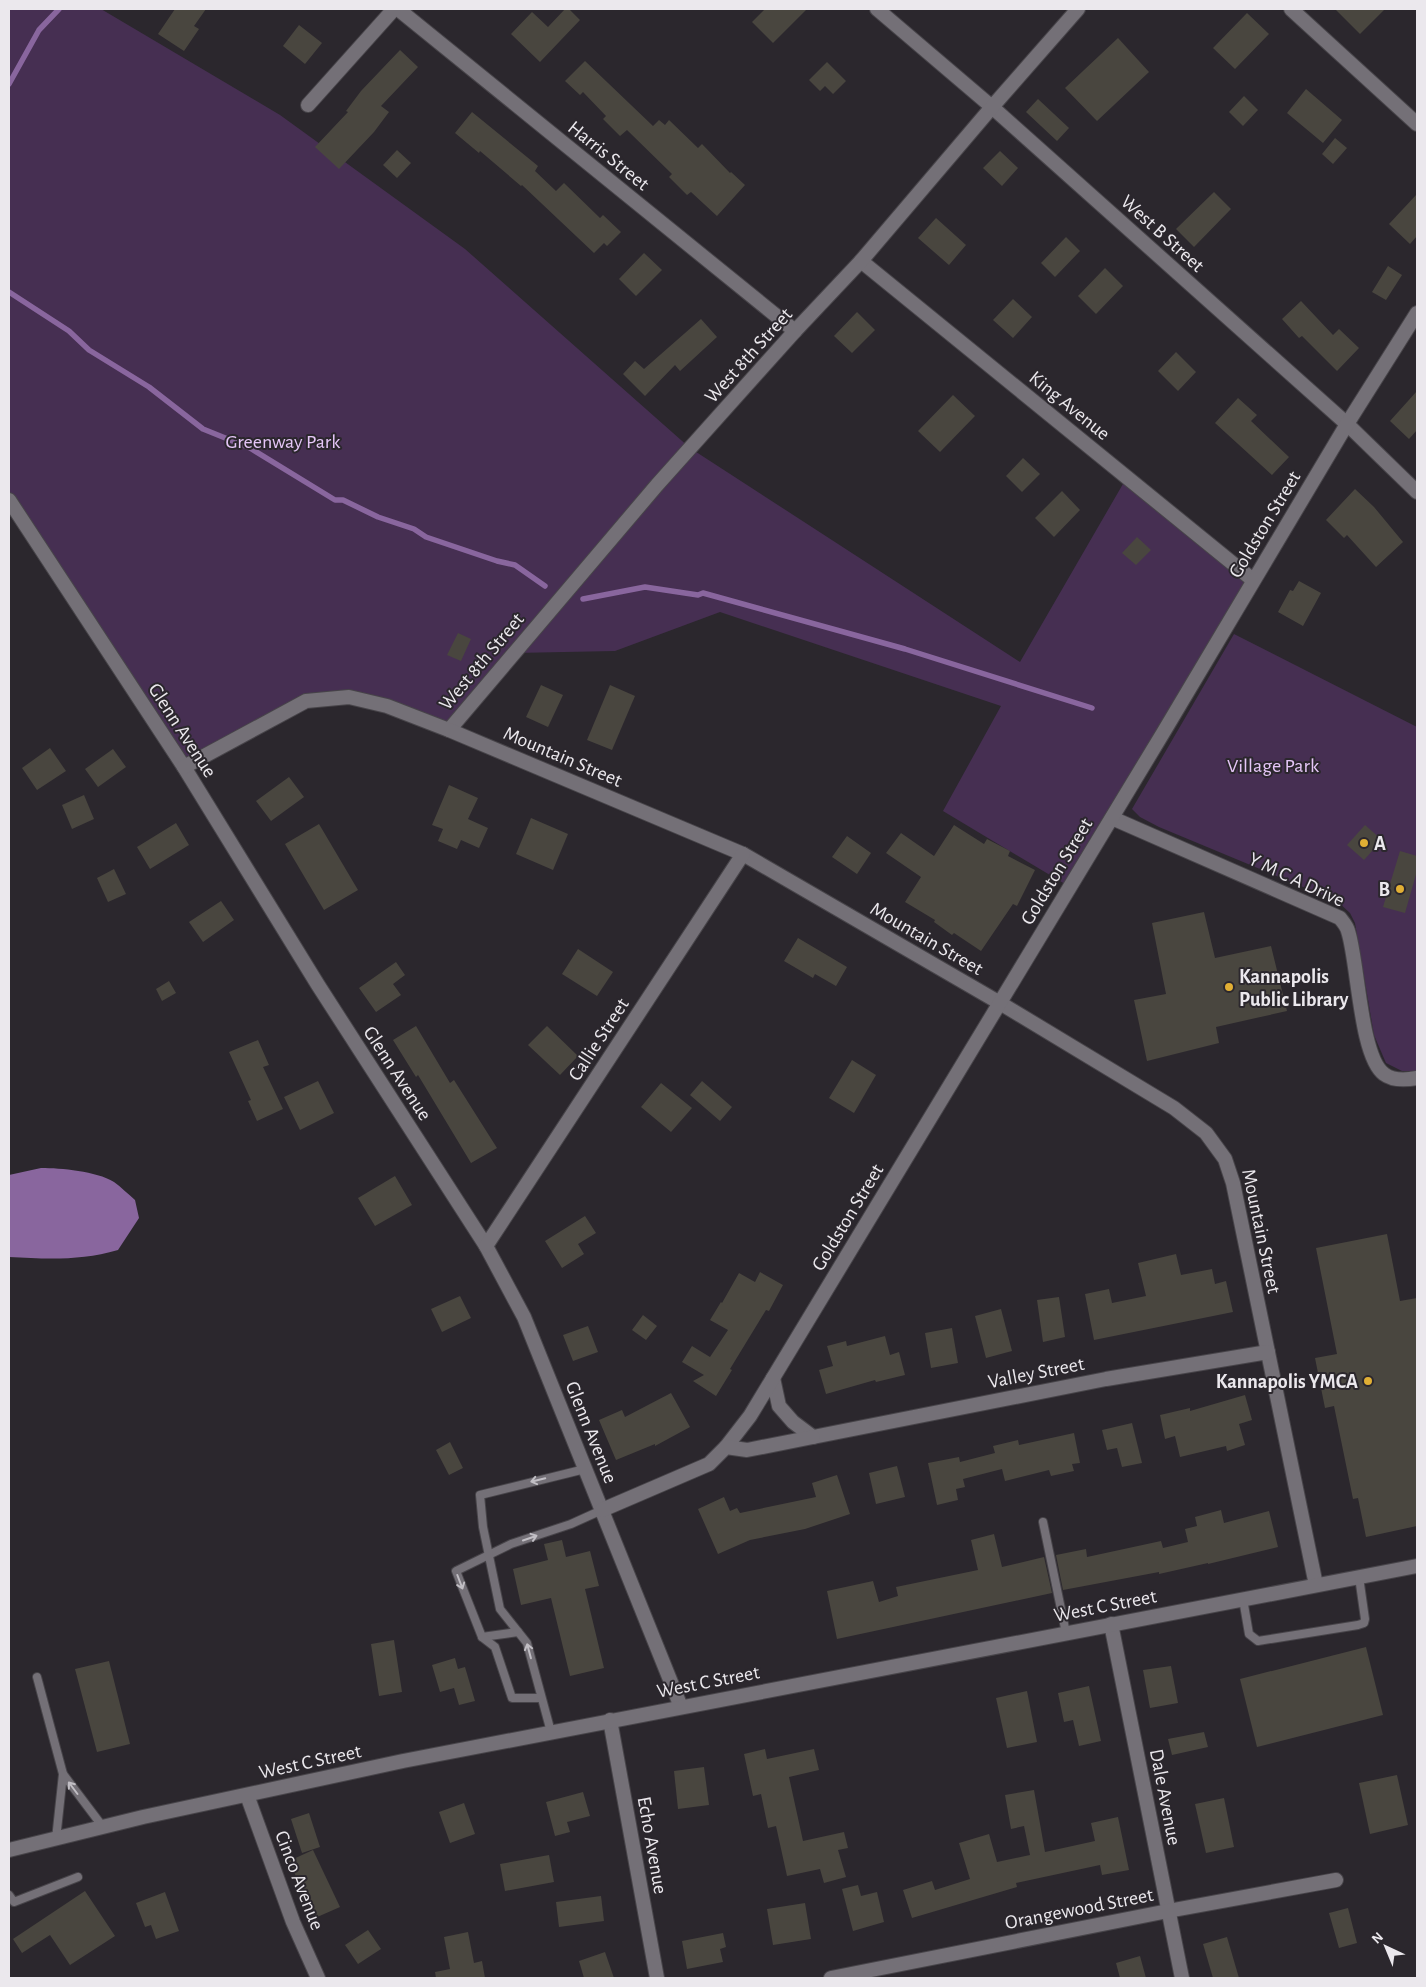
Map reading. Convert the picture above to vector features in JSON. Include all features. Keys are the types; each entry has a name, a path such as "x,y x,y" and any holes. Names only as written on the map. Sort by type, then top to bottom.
{"street":[{"path":"308,105 396,9"},
{"name":"Harris Street","path":"396,9 795,331"},
{"name":"West B Street","path":"877,9 992,107 1347,424 1417,492"},
{"name":"West 8th Street","path":"449,730 657,486 795,331 861,261 1078,9"},
{"path":"1291,9 1417,124"},
{"name":"King Avenue","path":"861,261 1253,580"},
{"name":"Goldston Street","path":"726,1447 750,1416 1112,818 1347,424 1417,313"},
{"name":"Glenn Avenue","path":"9,500 13,514 184,767 318,985 486,1246 524,1317 681,1707"},
{"name":"Mountain Street","path":"184,767 306,701 348,697 387,706 449,730 743,854 1000,1003 1174,1108 1206,1133 1225,1158 1233,1183 1316,1585"},
{"name":"Y M C A Drive","path":"1112,818 1340,918 1348,930 1371,1056 1384,1074 1400,1080 1417,1078"},
{"name":"Callie Street","path":"486,1246 743,854"},
{"name":"Valley Street","path":"726,1447 747,1450 1106,1378 1268,1352"},
{"path":"773,1378 778,1406 793,1422 812,1437"},
{"path":"602,1510 709,1464 726,1447"},
{"name":"West C Street","path":"9,1850 102,1827 402,1761 1417,1566"},
{"name":"Dale Avenue","path":"1111,1624 1182,1978"},
{"name":"Echo Avenue","path":"610,1720 657,1978"},
{"name":"Cinco Avenue","path":"247,1795 293,1922 318,1978"},
{"name":"Orangewood Street","path":"831,1978 1168,1911 1336,1880"}],"lane":[{"path":"551,1732 527,1643 500,1609 483,1527 480,1495 585,1469"},
{"path":"541,1698 512,1698 495,1647 482,1637 456,1571 490,1556 511,1544 571,1524 602,1510"},
{"path":"1042,1522 1066,1633"},
{"path":"1243,1599 1249,1634 1258,1641 1358,1625 1364,1623 1365,1619 1358,1577"},
{"path":"482,1637 518,1632"},
{"path":"37,1677 63,1774 56,1838"},
{"path":"63,1774 102,1827"},
{"path":"9,1895 14,1902 78,1877"}],"green space":[{"name":"Greenway Park","path":"9,9 101,9 280,115 465,249 690,448 1020,662 1127,477 1253,580 1070,887 943,811 1001,706 720,612 615,651 514,653 449,730 376,703 306,701 184,767 9,500"},
{"name":"Village Park","path":"1234,634 1417,727 1417,1071 1402,1071 1386,1063 1374,1035 1355,923 1350,913 1337,901 1159,827 1140,817 1132,809"}],"shaded area":[{"path":"41,1168 88,1173 107,1178 135,1200 139,1218 118,1250 77,1258 9,1257 9,1175"}],"building":[{"path":"175,9 206,9 194,26 199,29 184,51 158,34"},
{"path":"565,9 569,9 580,20 540,62 511,34 532,12 548,27"},
{"path":"765,9 807,9 773,43 752,22"},
{"path":"1335,9 1385,9 1360,34"},
{"path":"1247,13 1269,34 1235,69 1213,48"},
{"path":"299,25 322,43 305,64 283,46"},
{"path":"1118,38 1149,72 1097,121 1065,88"},
{"path":"400,50 418,67 381,106 389,112 374,132 339,169 315,147 348,112 346,111 361,91"},
{"path":"585,61 653,126 659,120 665,125 669,120 698,148 702,144 730,173 745,185 717,216 691,192 687,195 669,177 672,174 627,130 620,136 603,119 606,116 583,92 580,95 565,81"},
{"path":"827,62 846,81 833,94 825,86 820,91 809,80"},
{"path":"1306,89 1342,120 1323,143 1287,113"},
{"path":"1244,96 1258,110 1243,126 1229,112"},
{"path":"1038,99 1069,128 1057,141 1026,112"},
{"path":"472,112 538,166 535,171 556,191 564,183 600,218 603,215 621,232 607,246 604,243 594,253 522,185 455,133"},
{"path":"1335,138 1347,148 1333,164 1322,154"},
{"path":"397,150 411,163 397,178 383,165"},
{"path":"1000,151 1018,168 1002,186 983,168"},
{"path":"1214,192 1231,209 1194,247 1176,229"},
{"path":"1417,194 1417,236 1410,244 1389,224"},
{"path":"936,218 966,245 949,265 918,238"},
{"path":"1066,237 1080,251 1055,277 1041,263"},
{"path":"644,253 662,270 636,296 619,279"},
{"path":"1388,266 1402,275 1386,300 1372,292"},
{"path":"1105,268 1123,286 1096,314 1078,296"},
{"path":"1013,299 1032,317 1013,338 993,320"},
{"path":"1301,301 1333,335 1339,329 1359,348 1337,371 1302,336 1299,338 1282,319"},
{"path":"857,312 875,330 852,353 834,336"},
{"path":"701,319 717,337 680,371 675,365 645,396 623,374 635,361 644,369"},
{"path":"1176,352 1196,372 1178,391 1158,371"},
{"path":"1417,391 1417,430 1409,439 1390,421"},
{"path":"953,395 975,416 940,452 918,431"},
{"path":"1238,398 1257,415 1251,421 1289,457 1272,475 1215,423"},
{"path":"1023,458 1040,474 1022,492 1006,476"},
{"path":"1355,489 1374,507 1403,542 1376,567 1347,535 1344,538 1326,520"},
{"path":"1062,491 1080,510 1054,537 1035,518"},
{"path":"1137,537 1151,550 1136,565 1122,553"},
{"path":"1299,581 1321,593 1303,626 1278,612 1290,590 1293,591"},
{"path":"458,633 471,639 461,661 447,655"},
{"path":"541,685 563,695 548,727 526,717"},
{"path":"610,685 635,696 612,750 587,740"},
{"path":"50,748 66,771 37,790 22,768"},
{"path":"113,749 126,767 98,787 85,769"},
{"path":"289,777 304,797 271,821 256,801"},
{"path":"449,785 478,798 468,819 488,828 479,848 461,840 457,849 438,841 443,829 432,825"},
{"path":"84,795 94,819 72,829 62,805"},
{"path":"531,818 568,834 553,870 516,854"},
{"path":"176,823 189,845 150,869 137,847"},
{"path":"319,824 358,890 324,910 285,844"},
{"path":"954,825 984,844 987,839 1010,851 1008,856 1035,870 1017,906 1013,904 981,951 954,933 952,935 934,922 935,920 905,902 921,877 886,853 901,833 934,856"},
{"name":"A","path":"1365,825 1382,840 1364,860 1347,845"},
{"path":"847,836 871,853 857,874 832,857"},
{"name":"B","path":"1400,851 1417,856 1417,871 1405,913 1383,907"},
{"path":"114,869 126,894 108,902 97,878"},
{"path":"221,901 234,920 203,942 189,922"},
{"name":"Kannapolis Public Library","path":"1204,912 1215,958 1271,946 1287,1011 1216,1027 1219,1043 1147,1061 1134,1000 1166,994 1152,923"},
{"path":"798,938 847,967 836,986 815,974 813,978 784,961"},
{"path":"578,949 613,972 597,996 562,974"},
{"path":"396,962 405,975 393,984 401,995 376,1012 359,988"},
{"path":"169,981 176,993 162,1001 156,989"},
{"path":"416,1026 450,1083 454,1080 497,1148 471,1163 418,1075 416,1077 393,1040"},
{"path":"547,1026 578,1056 560,1075 528,1045"},
{"path":"258,1040 269,1065 263,1067 283,1109 257,1121 248,1101 251,1100 229,1052"},
{"path":"852,1060 876,1075 854,1113 829,1098"},
{"path":"318,1081 334,1113 300,1130 284,1097"},
{"path":"702,1081 732,1107 720,1121 690,1095"},
{"path":"661,1083 692,1108 671,1132 641,1107"},
{"path":"395,1176 412,1205 375,1226 358,1198"},
{"path":"585,1216 596,1233 578,1244 584,1254 562,1268 545,1241"},
{"name":"Kannapolis YMCA","path":"1387,1234 1400,1301 1417,1298 1417,1526 1366,1537 1358,1498 1353,1499 1334,1406 1325,1408 1315,1358 1337,1354 1316,1248"},
{"path":"1176,1254 1181,1275 1212,1269 1215,1284 1226,1281 1233,1312 1094,1340 1085,1294 1109,1289 1112,1303 1146,1296 1138,1263"},
{"path":"760,1272 783,1285 769,1311 766,1310 730,1369 732,1370 716,1396 693,1381 704,1375 682,1362 692,1346 710,1357 728,1330 710,1320 739,1273 755,1282"},
{"path":"460,1296 471,1318 442,1332 431,1309"},
{"path":"1059,1297 1065,1337 1043,1342 1037,1300"},
{"path":"1001,1309 1012,1351 986,1358 975,1316"},
{"path":"643,1315 657,1326 646,1340 632,1330"},
{"path":"588,1326 598,1352 573,1361 563,1335"},
{"path":"952,1328 958,1363 931,1368 925,1333"},
{"path":"885,1336 890,1355 899,1352 905,1375 876,1382 875,1380 826,1394 819,1370 833,1366 827,1346 846,1341 847,1346"},
{"path":"671,1393 690,1427 655,1446 655,1444 616,1460 599,1420 622,1410 625,1417"},
{"path":"1245,1395 1252,1420 1239,1424 1245,1445 1227,1451 1226,1446 1180,1457 1175,1436 1165,1439 1160,1415 1190,1408 1190,1411"},
{"path":"1132,1423 1142,1463 1122,1467 1117,1448 1107,1450 1102,1430"},
{"path":"1074,1433 1080,1463 1072,1464 1074,1471 1051,1476 1049,1470 1005,1481 1002,1469 963,1479 965,1487 956,1489 958,1500 937,1505 928,1463 959,1457 960,1462 995,1453 993,1446 1018,1440 1019,1445"},
{"path":"450,1442 463,1468 449,1475 436,1450"},
{"path":"897,1466 905,1497 876,1504 869,1473"},
{"path":"837,1475 850,1514 805,1529 750,1540 718,1554 698,1509 724,1497 730,1511 737,1508 740,1513 816,1497 812,1483"},
{"path":"1221,1510 1224,1523 1269,1511 1278,1547 1159,1574 1159,1572 1063,1590 1056,1555 1086,1549 1087,1557 1161,1541 1163,1548 1188,1542 1185,1529 1197,1526 1195,1517"},
{"path":"994,1534 1002,1567 1044,1557 1052,1593 837,1639 827,1591 873,1581 879,1602 898,1596 896,1587 978,1570 971,1540"},
{"path":"562,1540 566,1557 590,1551 599,1586 585,1589 604,1668 570,1676 551,1598 521,1605 513,1569 548,1560 544,1544"},
{"path":"394,1640 402,1692 379,1696 371,1644"},
{"path":"1366,1647 1383,1715 1257,1747 1240,1679"},
{"path":"455,1658 458,1669 465,1667 475,1701 459,1705 454,1688 440,1692 432,1665"},
{"path":"109,1661 130,1744 97,1752 75,1669"},
{"path":"1171,1666 1178,1703 1150,1708 1143,1670"},
{"path":"1089,1686 1101,1741 1079,1746 1073,1720 1064,1722 1058,1693"},
{"path":"1027,1691 1037,1742 1007,1748 996,1698"},
{"path":"1204,1732 1208,1747 1172,1755 1168,1739"},
{"path":"765,1749 767,1759 814,1749 819,1770 789,1777 803,1841 844,1832 848,1848 838,1850 846,1877 824,1883 820,1869 787,1876 776,1826 768,1828 761,1794 753,1796 744,1754"},
{"path":"704,1767 709,1805 678,1809 674,1771"},
{"path":"1397,1775 1408,1825 1370,1834 1359,1783"},
{"path":"1034,1790 1045,1852 1095,1841 1091,1823 1118,1817 1129,1870 1102,1875 1100,1865 1016,1883 1017,1887 912,1918 903,1890 932,1881 935,1890 970,1879 959,1843 989,1834 997,1862 1030,1855 1024,1826 1011,1829 1005,1795"},
{"path":"583,1792 590,1816 567,1822 570,1832 555,1836 546,1802"},
{"path":"1224,1798 1234,1847 1206,1853 1195,1804"},
{"path":"464,1803 475,1834 450,1843 439,1812"},
{"path":"309,1813 320,1847 302,1853 291,1819"},
{"path":"313,1850 340,1907 315,1918 289,1861"},
{"path":"549,1855 554,1882 505,1891 500,1864"},
{"path":"858,1885 861,1896 877,1892 884,1922 853,1931 842,1889"},
{"path":"85,1891 115,1936 70,1965 50,1935 22,1953 13,1939"},
{"path":"165,1892 179,1931 156,1939 151,1925 145,1927 136,1903"},
{"path":"601,1896 604,1921 559,1927 556,1902"},
{"path":"805,1903 811,1939 773,1945 767,1909"},
{"path":"1348,1908 1357,1943 1339,1948 1329,1913"},
{"path":"368,1930 381,1949 358,1964 345,1945"},
{"path":"468,1932 474,1963 482,1961 485,1978 436,1978 435,1972 450,1969 444,1937"},
{"path":"723,1933 726,1947 720,1949 723,1962 687,1969 682,1941"},
{"path":"1227,1937 1239,1978 1213,1978 1203,1944"},
{"path":"605,1952 614,1978 584,1978 579,1961"},
{"path":"1140,1956 1146,1978 1120,1978 1116,1963"}],"waterway":[{"path":"9,84 39,30 59,9"},
{"path":"9,292 69,331 89,350 149,387 203,429 250,448 335,500 343,500 378,517 414,529 426,537 497,561 515,565 545,586"},
{"path":"583,599 645,587 698,595 703,593 905,649 1092,708"}],"place":[{"name":"A","path":"1364,843"},
{"name":"B","path":"1400,889"},
{"name":"Kannapolis Public Library","path":"1229,987"},
{"name":"Kannapolis YMCA","path":"1368,1381"}]}
